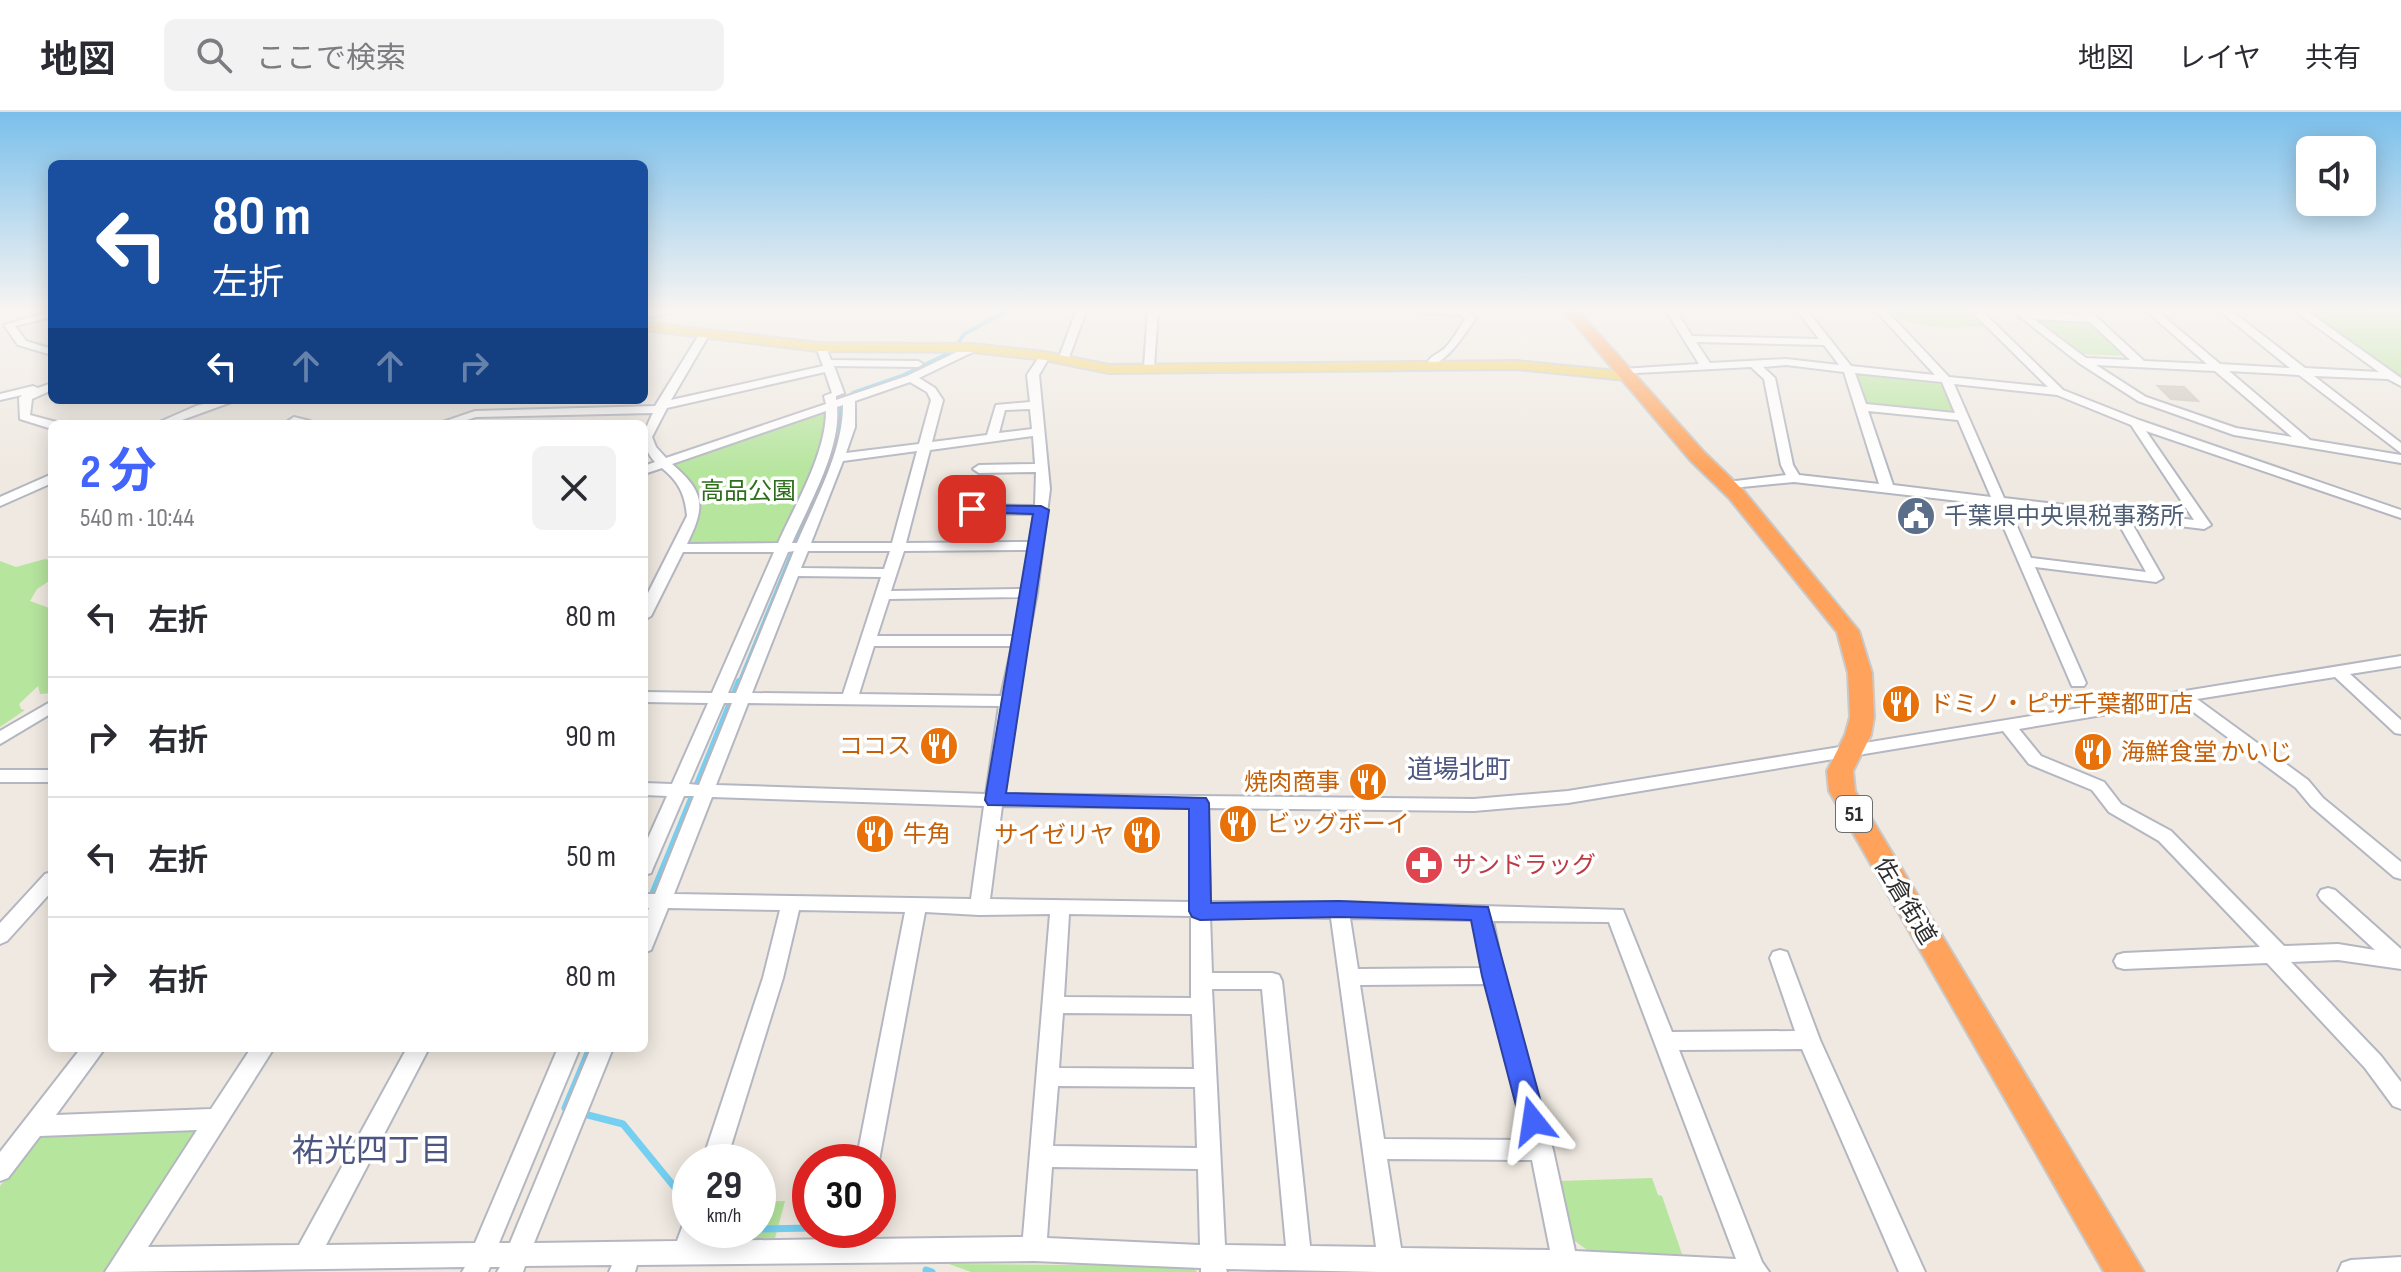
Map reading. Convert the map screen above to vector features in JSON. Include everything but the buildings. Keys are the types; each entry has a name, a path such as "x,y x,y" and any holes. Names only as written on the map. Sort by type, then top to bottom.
{"highway":[{"name":"佐倉街道","path":"1618,363 1727,486 1848,631 1858,661 1862,705 1860,727 1840,771 1848,804 2125,1272"}],"main road":[{"path":"1079,363 1109,369 1527,365 1627,373"}],"street":[{"path":"648,433 687,363"},
{"path":"648,859 715,699 838,458 849,427 827,363"},
{"path":"452,420 475,414 580,405 661,407 828,366 915,371 925,363"},
{"path":"655,459 935,363"},
{"path":"979,908 1008,701 1030,593 1044,489 1033,375 1040,363"},
{"path":"1627,373 1768,363"},
{"path":"1795,363 2059,392 2135,423 2401,514"},
{"path":"1843,363 1849,370 1862,407 1887,488"},
{"path":"1930,363 1947,381 2078,683"},
{"path":"2029,363 2059,392"},
{"path":"2086,363 2142,399 2234,431 2401,459"},
{"path":"2124,363 2396,380"},
{"path":"2212,363 2306,443"},
{"path":"2290,363 2401,449"},
{"path":"2372,363 2396,380"},
{"path":"1754,364 1769,378 1787,465 1794,478"},
{"path":"849,700 898,547 937,400 915,371"},
{"path":"0,397 48,387"},
{"path":"48,388 25,398 24,417 48,424"},
{"path":"648,926 653,902 704,791 793,572 792,548 832,433 837,398"},
{"path":"170,420 205,404"},
{"path":"469,420 482,404"},
{"path":"992,438 1000,407 1036,405"},
{"path":"1862,407 1963,417"},
{"path":"1727,486 1794,478 2204,525 2135,423"},
{"path":"838,458 1038,432"},
{"path":"650,594 680,548 694,516 695,500 678,474 655,459"},
{"path":"979,469 1042,468"},
{"path":"0,502 48,480"},
{"path":"976,495 972,509 1041,510"},
{"path":"2026,562 2156,578 2120,515"},
{"path":"680,548 1036,546"},
{"path":"793,572 890,573"},
{"path":"882,595 1030,593"},
{"path":"868,641 1020,641"},
{"path":"648,789 995,800 1474,805 1568,797 2401,661"},
{"path":"2339,672 2401,729"},
{"path":"2182,696 2265,760 2302,784 2317,802 2401,872"},
{"path":"648,697 1008,701"},
{"path":"0,739 48,709"},
{"path":"2007,725 2035,760 2098,786 2115,808 2165,836 2373,1062 2401,1099"},
{"path":"0,776 48,776"},
{"path":"1199,803 1201,981 1213,1264"},
{"path":"0,936 48,888"},
{"path":"2328,895 2401,961"},
{"path":"653,902 1616,915 1754,1272 1565,1262 1392,1265 1299,1257 1213,1264 1034,1249 896,1243"},
{"path":"720,1144 773,978 791,905"},
{"path":"871,1144 916,907"},
{"path":"1034,1249 1060,909"},
{"path":"1339,909 1392,1265"},
{"path":"1481,912 1494,976 1541,1150 1565,1262"},
{"path":"2124,961 2338,952 2401,961"},
{"path":"1780,958 1809,1040 1912,1272"},
{"path":"1349,977 1494,976"},
{"path":"1201,981 1272,981 1299,1257"},
{"path":"1052,1005 1202,1006"},
{"path":"1664,1041 1809,1040"},
{"path":"0,1170 91,1052"},
{"path":"123,1266 260,1052"},
{"path":"306,1257 416,1052"},
{"path":"479,1264 567,1052"},
{"path":"514,1263 600,1052"},
{"path":"1047,1077 1205,1078"},
{"path":"34,1126 218,1119"},
{"path":"1375,1149 1541,1150"},
{"path":"1041,1156 1208,1159"},
{"path":"123,1266 306,1257 479,1264 626,1263 672,1247"},
{"path":"2351,1272 2401,1269"}],"green space":[{"path":"2377,363 2401,363 2401,380"},
{"path":"1862,373 1936,382 1942,385 1955,413 1951,415 1864,403 1857,376"},
{"name":"高品公園","path":"818,412 829,413 826,433 778,545 687,545 697,520 699,501 691,483 672,463"},
{"path":"48,560 48,582 37,589 30,601 48,608 48,693 40,694 38,686 19,704 25,710 0,727 0,561 16,567"},
{"path":"203,1128 107,1272 0,1272 0,1186 39,1135"},
{"path":"1652,1178 1658,1195 1662,1196 1682,1254 1591,1253 1571,1238 1560,1181"},
{"path":"776,1201 785,1201 776,1234"},
{"path":"949,1264 1192,1266 1197,1272 971,1272"}],"waterway":[{"path":"853,393 928,363"},
{"path":"739,683 839,438 841,406"},
{"path":"648,904 739,681"},
{"path":"571,1110 565,1108 588,1052"},
{"path":"580,1113 623,1124 672,1184"},
{"path":"776,1229 792,1228"},
{"path":"926,1270 932,1272"}],"place":[{"name":"千葉県中央県税事務所","path":"1916,516"},
{"name":"ドミノ・ピザ千葉都町店","path":"1901,704"},
{"name":"ココス","path":"939,746"},
{"name":"海鮮食堂 かいじ","path":"2093,752"},
{"name":"焼肉商事","path":"1368,782"},
{"name":"ビッグボーイ","path":"1238,824"},
{"name":"牛角","path":"875,834"},
{"name":"サイゼリヤ","path":"1142,835"},
{"name":"サンドラッグ","path":"1424,865"}],"district":[{"name":"道場北町","path":"1459,770"},
{"name":"祐光四丁目","path":"372,1151"}],"route":[{"path":"972,509 1041,510 1030,593 1008,701 995,800 1199,803 1200,911 1339,909 1481,912 1494,976 1533,1121"}]}
